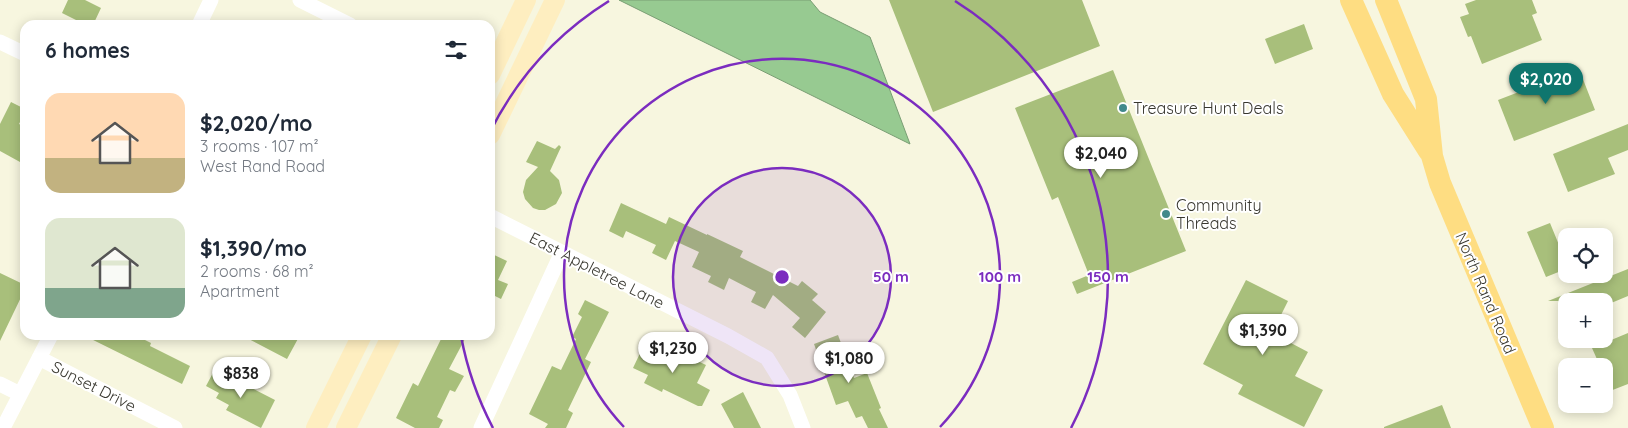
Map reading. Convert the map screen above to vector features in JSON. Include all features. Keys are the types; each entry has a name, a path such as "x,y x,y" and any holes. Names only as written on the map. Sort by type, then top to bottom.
{"main road":[{"path":"495,65 526,0"},
{"path":"495,125 555,0"},
{"path":"1351,0 1393,94 1432,156"},
{"path":"1386,0 1426,99 1432,156"},
{"name":"North Rand Road","path":"1432,156 1440,183 1544,428"},
{"path":"316,428 360,340"},
{"path":"346,428 390,340"}],"street":[{"path":"201,20 211,0"},
{"path":"300,0 340,20"},
{"path":"0,42 20,52"},
{"name":"East Appletree Lane","path":"495,218 728,336 767,358 790,395 803,428"},
{"path":"481,428 562,252"},
{"path":"3,428 48,340"},
{"name":"Sunset Drive","path":"39,358 175,428"},
{"path":"0,384 20,394"}],"shaded area":[{"path":"619,0 810,0 820,12 870,37 910,144"}],"building":[{"path":"68,0 85,0 101,8 95,20 76,20 62,13"},
{"path":"889,0 1082,0 1100,46 933,112"},
{"path":"1476,0 1532,0 1537,13 1532,15 1542,40 1482,64 1471,36 1468,37 1460,17 1469,14 1465,4"},
{"path":"1304,24 1313,49 1275,64 1265,39"},
{"path":"1579,69 1595,110 1514,141 1498,100"},
{"path":"1113,70 1186,251 1077,294 1072,282 1089,275 1058,197 1052,200 1015,108"},
{"path":"11,102 20,106 20,162 0,151 0,124"},
{"path":"1628,124 1628,150 1608,158 1615,174 1568,192 1553,154"},
{"path":"537,141 555,149 559,145 561,147 550,171 559,180 562,193 556,204 545,210 533,208 525,199 523,192 526,180 538,167 526,162"},
{"path":"621,203 666,224 669,217 707,234 743,251 740,257 798,286 802,281 818,294 812,300 826,312 805,338 792,327 800,318 773,295 765,309 751,302 756,292 729,278 724,290 708,282 711,276 692,267 699,252 675,241 666,260 652,253 656,245 626,231 623,238 609,231"},
{"path":"1550,223 1558,242 1558,272 1546,277 1527,232"},
{"path":"495,255 507,261 498,280 508,284 501,299 495,296"},
{"path":"1628,269 1628,296 1613,302 1613,293 1568,293 1593,283 1613,283 1613,275"},
{"path":"0,273 20,283 20,299 0,341"},
{"path":"1246,280 1288,301 1272,333 1308,352 1295,376 1323,390 1304,427 1238,394 1243,385 1203,364"},
{"path":"1558,297 1558,301 1548,301"},
{"path":"585,300 609,312 585,359 591,362 568,410 573,413 566,428 545,428 548,424 529,414 552,366 561,370 576,339 572,337 582,317 578,314"},
{"path":"1628,333 1628,384 1613,390 1613,358 1596,358 1592,348 1613,348 1613,339"},
{"path":"838,335 854,378 867,373 881,408 879,409 888,428 868,428 862,416 856,418 848,401 836,405 814,344"},
{"path":"93,340 145,340 151,343 150,346 190,366 182,384"},
{"path":"251,340 297,340 287,359"},
{"path":"441,340 464,340 449,369 464,376 455,392 450,390 437,417 443,420 439,428 415,428 396,418 413,383 418,386"},
{"path":"666,346 706,365 697,383 710,390 702,406 698,406 663,389 662,392 644,383 648,375 633,368 643,347 661,356"},
{"path":"215,369 275,400 261,428 226,410 229,405 216,398 219,393 206,386"},
{"path":"743,392 761,428 734,428 721,404"},
{"path":"1442,405 1451,428 1384,428 1384,427"}],"place":[{"name":"Treasure Hunt Deals","path":"1123,108"},
{"name":"Community Threads","path":"1166,214"}]}
